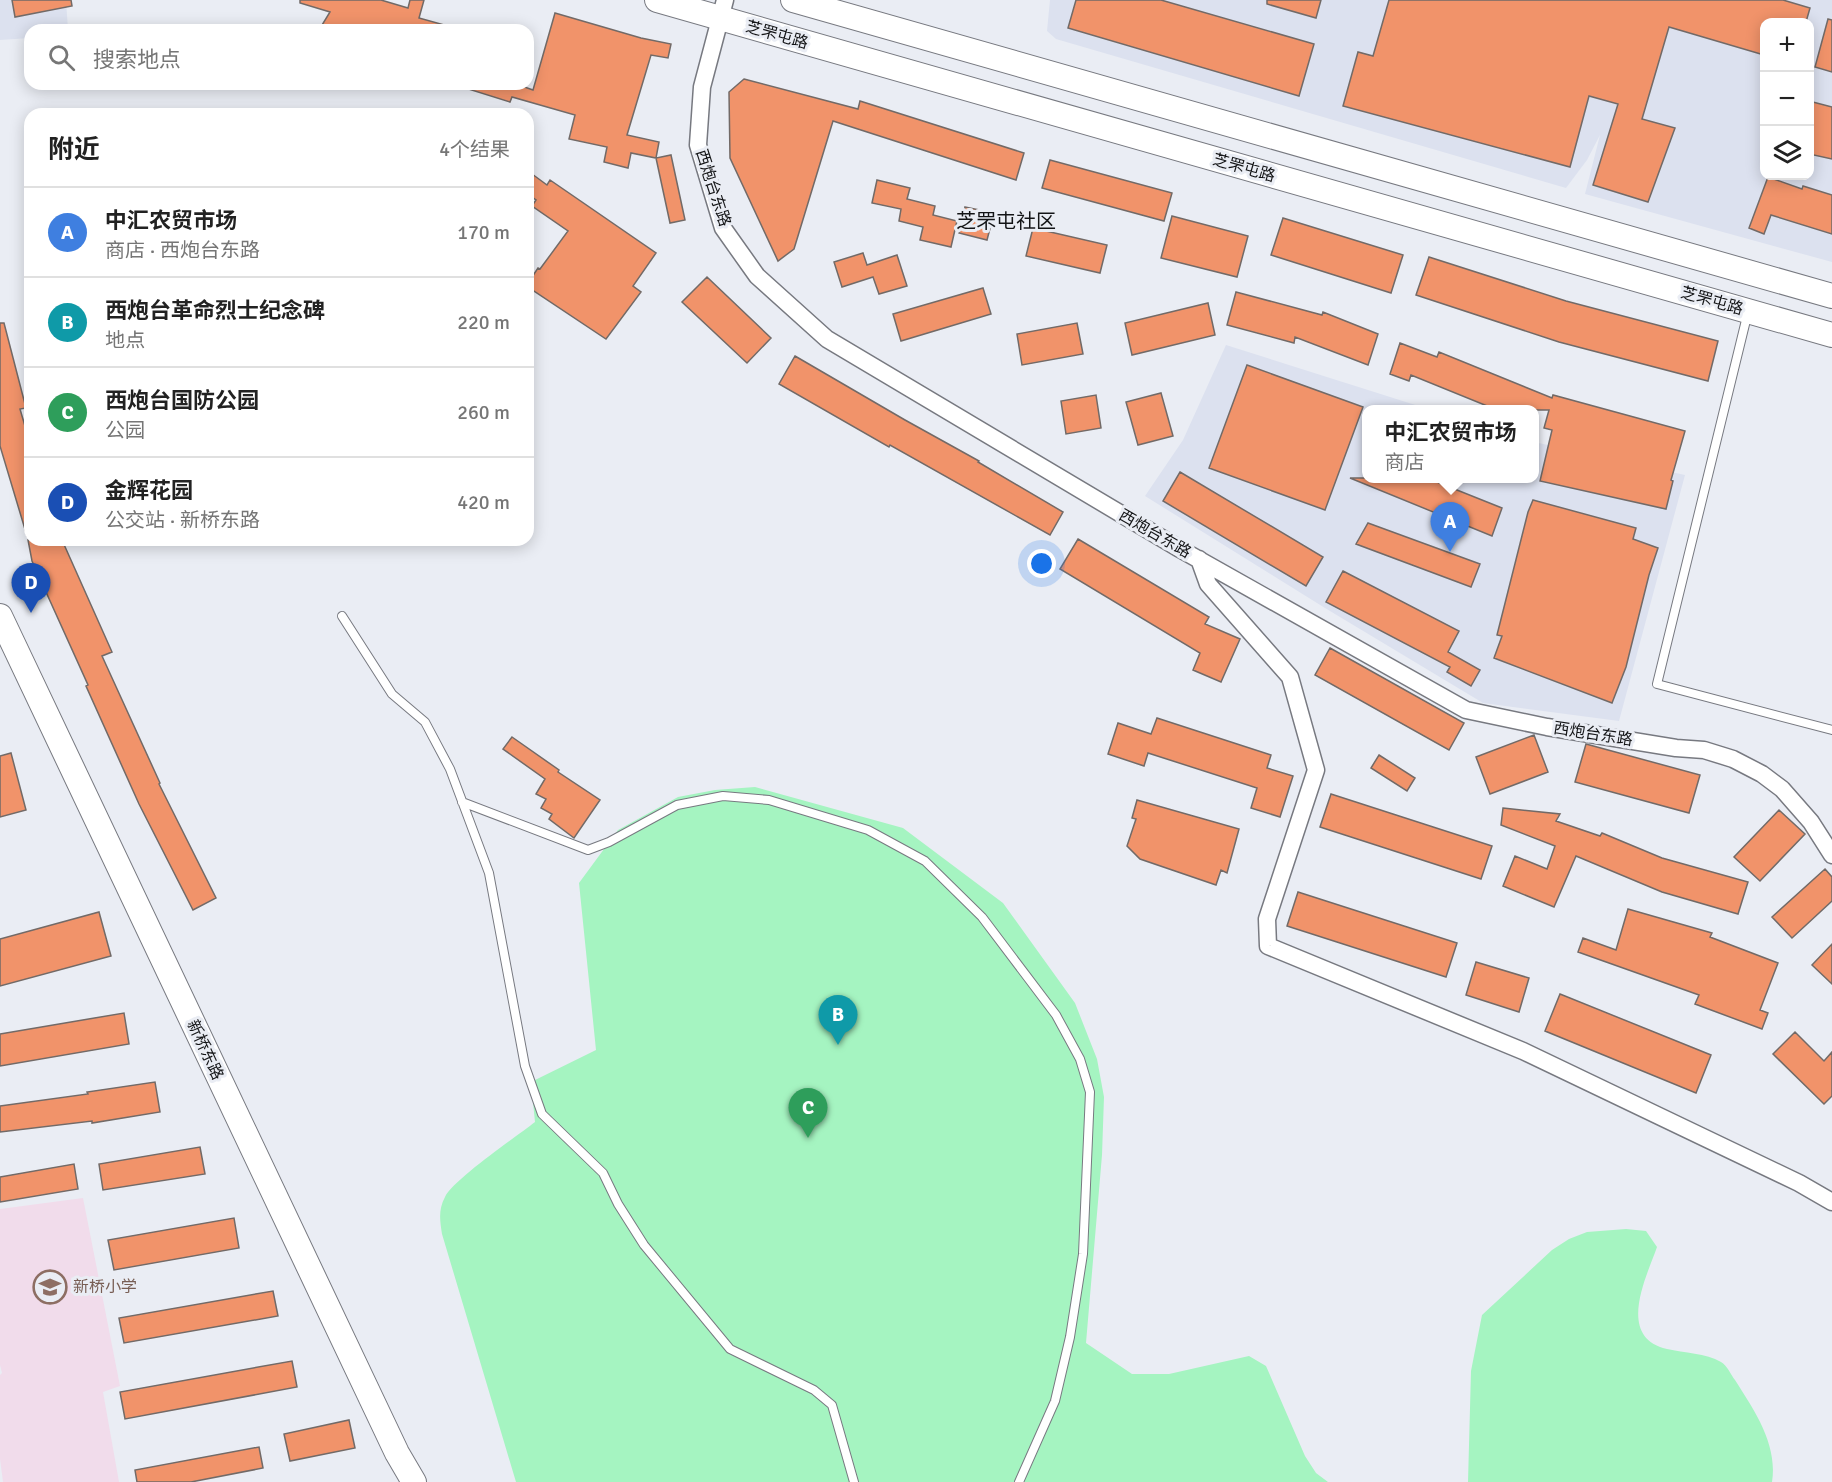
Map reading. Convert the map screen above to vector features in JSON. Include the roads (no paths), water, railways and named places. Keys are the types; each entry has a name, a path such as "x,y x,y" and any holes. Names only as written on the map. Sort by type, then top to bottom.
{"main road":[{"name":"芝罘屯路","path":"657,0 722,9 1832,335"},
{"path":"793,0 1832,296"},
{"name":"新桥东路","path":"0,616 397,1453 414,1482"}],"street":[{"name":"西炮台东路","path":"722,9 702,87 698,145 723,228 757,276 827,339 1199,559 1466,710 1547,727 1676,748 1704,750 1733,759 1762,774 1782,789 1811,822 1832,855"},
{"path":"1199,559 1209,584 1290,677 1316,770 1267,919 1268,946 1523,1051 1799,1183 1832,1202"}],"lane":[{"path":"1749,312 1657,684 1832,730"},
{"path":"342,616 392,694 425,722 450,769 489,873 525,1066 542,1114 603,1173 618,1204 644,1245 730,1349 814,1390 832,1405 854,1482"},
{"path":"462,802 588,850 609,842 677,805 723,796 769,800 868,830 925,861 982,917 1056,1015 1080,1059 1090,1092 1083,1254 1070,1337 1055,1401 1019,1482"}],"place":[{"name":"中汇农贸市场","path":"1450,552"},
{"name":"金辉花园","path":"31,613"},
{"name":"西炮台革命烈士纪念碑","path":"838,1045"},
{"name":"西炮台国防公园","path":"808,1138"},
{"name":"新桥小学","path":"50,1287"}],"district":[{"name":"芝罘屯社区","path":"1006,221"}]}
